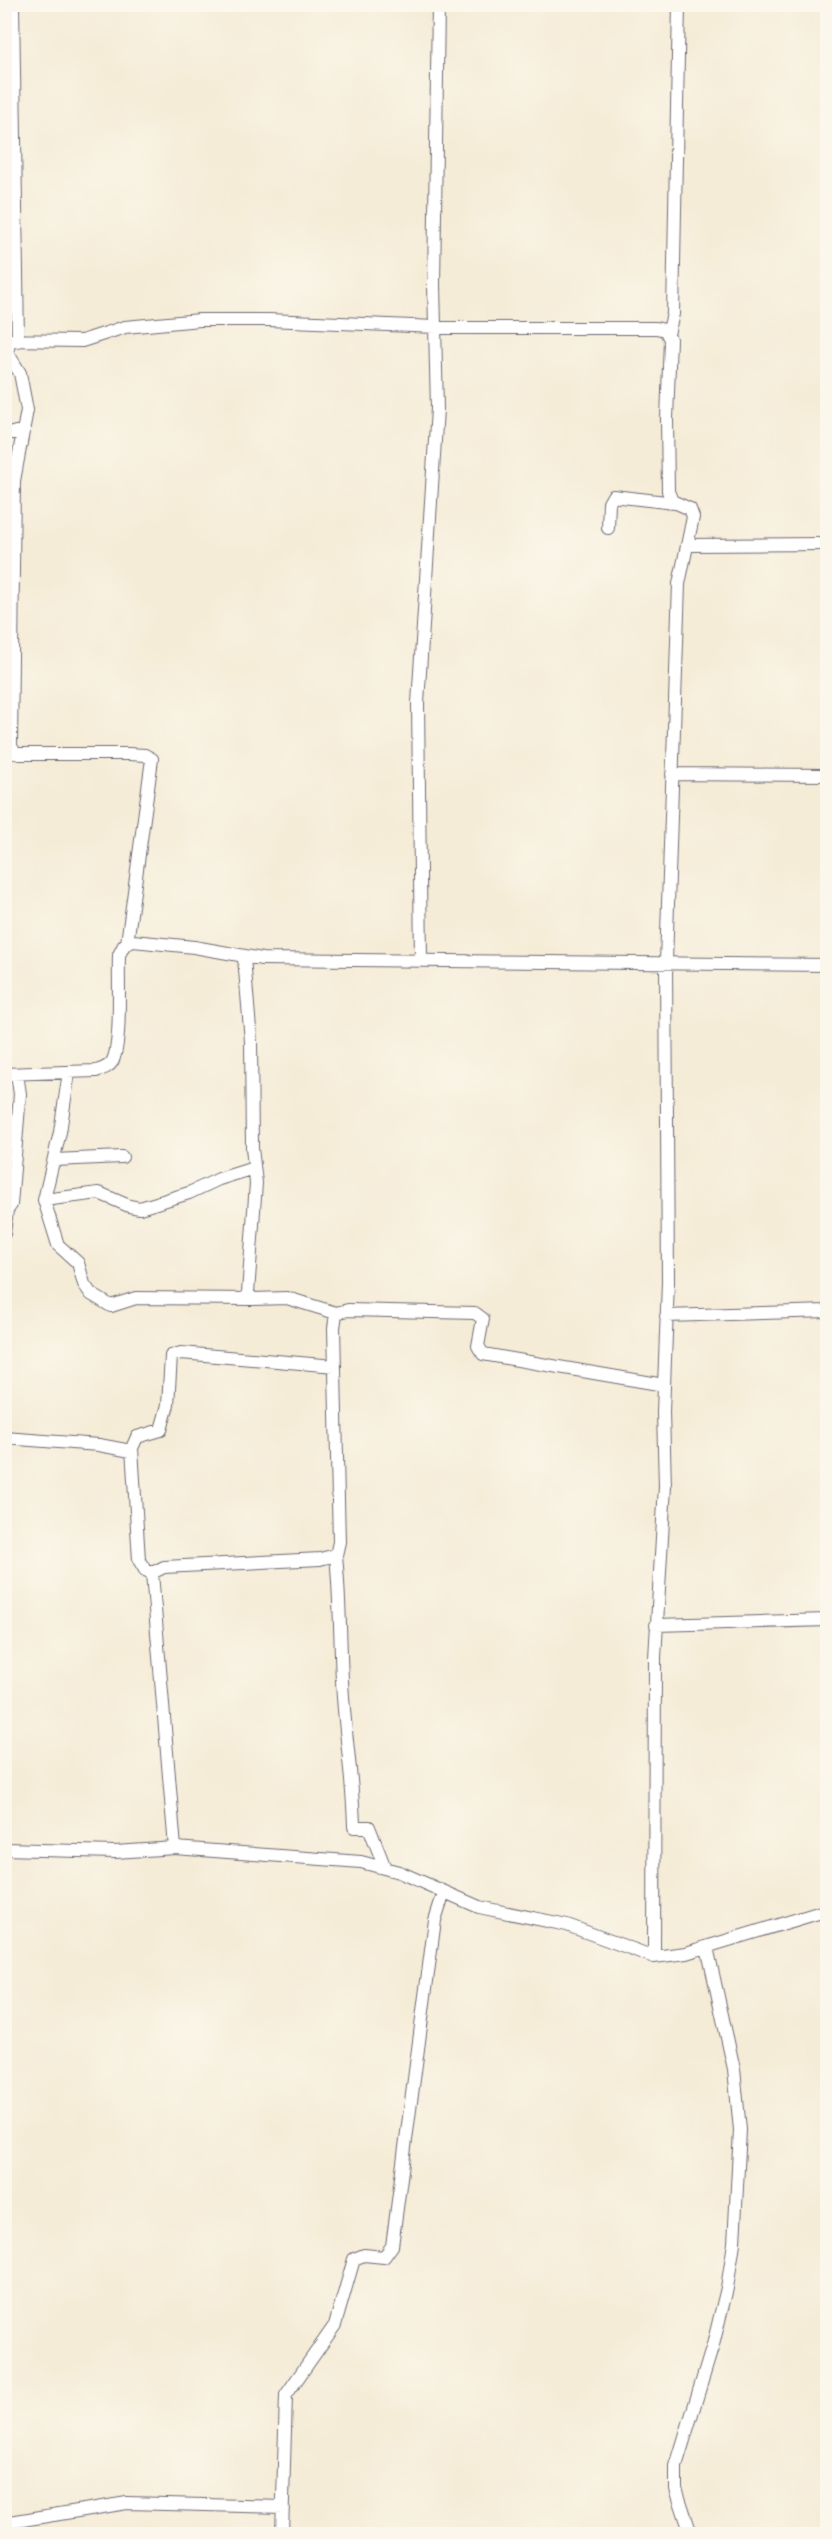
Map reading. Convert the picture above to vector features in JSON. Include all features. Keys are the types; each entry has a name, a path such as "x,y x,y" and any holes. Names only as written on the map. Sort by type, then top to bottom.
{"street":[{"path":"4,1234 7,1210 11,1205 20,1094 10,1074 102,1069 112,1061 117,1044 119,955 121,947 127,942 152,759 145,755 129,754 15,753 11,746 8,677 14,481 24,430 27,397 20,373 7,352 11,341 13,4"},
{"path":"421,961 419,684 437,409 434,285 438,4"},
{"path":"668,334 673,314 679,4"},
{"path":"11,341 82,341 125,327 200,321 258,320 436,327 656,327 665,330 668,334 671,344 667,485 675,503 692,513 679,584 666,963 668,1235 664,1385 665,1486 656,1625 654,1956"},
{"path":"4,435 24,430"},
{"path":"608,528 609,503 613,496 675,503"},
{"path":"687,545 828,544"},
{"path":"672,774 828,775"},
{"path":"127,942 194,947 244,958 828,965"},
{"path":"244,958 251,1041 251,1137 256,1188 248,1279 248,1293 253,1299"},
{"path":"69,1072 54,1160 44,1200 58,1245 78,1263 87,1289 105,1304 116,1306 136,1298 287,1298 336,1313 348,1310 475,1313 483,1319 478,1346 483,1354 664,1385"},
{"path":"54,1160 122,1157"},
{"path":"44,1200 99,1193 129,1206 140,1208 189,1193 225,1177 255,1168"},
{"path":"666,1316 828,1311"},
{"path":"336,1313 339,1542 336,1555 342,1626 342,1680 348,1766 353,1789 354,1827 369,1827 385,1868"},
{"path":"152,1573 140,1565 139,1560 131,1451 137,1437 161,1430 169,1398 170,1359 175,1353 335,1366"},
{"path":"4,1438 99,1445 131,1451"},
{"path":"152,1573 164,1567 320,1559 336,1555"},
{"path":"152,1573 175,1848"},
{"path":"656,1625 828,1620"},
{"path":"4,1849 115,1852 175,1848 347,1861 385,1868 500,1913 567,1925 654,1956 707,1947 827,1912"},
{"path":"282,2535 288,2390 331,2334 343,2304 354,2259 364,2255 384,2258 392,2246 435,1920 444,1892"},
{"path":"691,2535 676,2489 676,2466 726,2295 734,2243 740,2130 734,2069 707,1947"},
{"path":"4,2523 127,2503 283,2507"}]}
